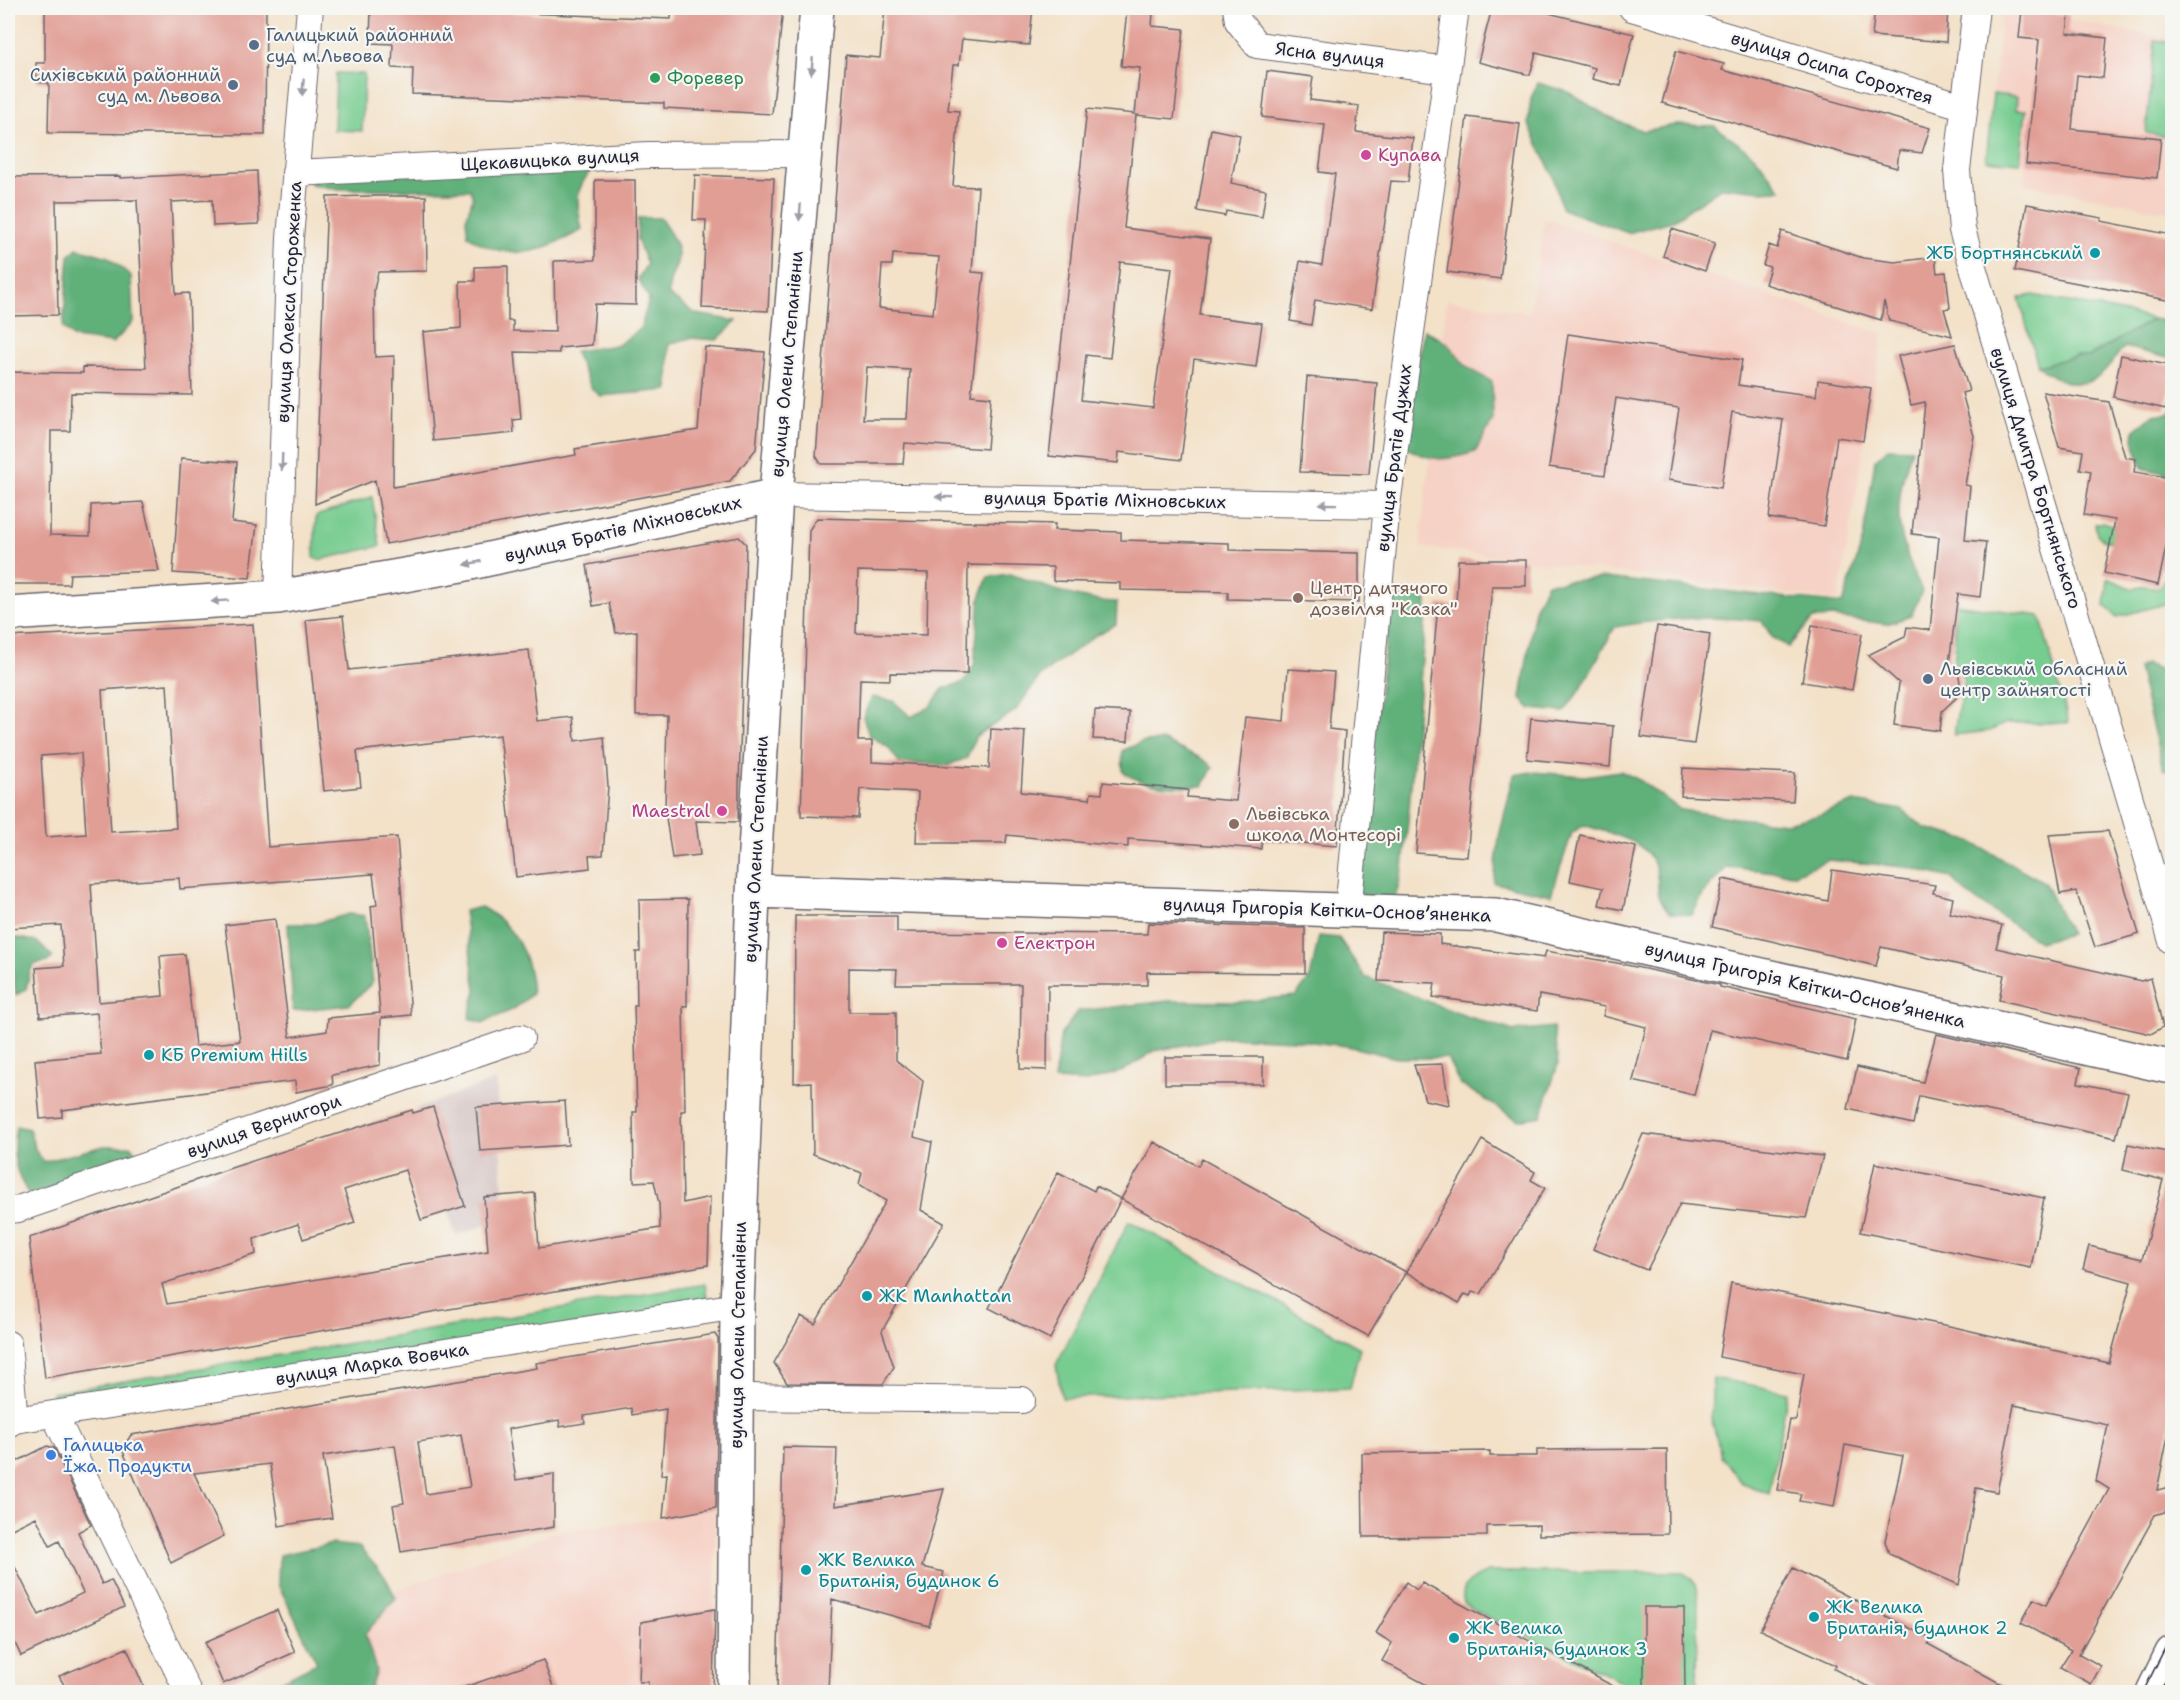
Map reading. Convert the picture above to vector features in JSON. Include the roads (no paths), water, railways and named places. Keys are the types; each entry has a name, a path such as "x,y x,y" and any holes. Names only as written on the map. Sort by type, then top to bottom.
{"street":[{"name":"вулиця Олекси Стороженка","path":"278,597 286,310 295,172 310,8"},
{"name":"вулиця Олени Степанівни","path":"734,1692 737,1306 754,891 776,495 817,8"},
{"name":"Ясна вулиця","path":"1236,8 1238,21 1257,45 1447,70"},
{"name":"вулиця Братів Дужих","path":"1348,911 1387,505 1456,8"},
{"name":"вулиця Осипа Сорохтея","path":"1632,8 1963,106"},
{"name":"вулиця Дмитра Бортнянського","path":"1976,8 1956,170 1962,230 2172,941"},
{"name":"Щекавицька вулиця","path":"295,172 649,155 805,154"},
{"name":"вулиця Братів Міхновських","path":"8,614 278,597 462,565 776,495 1387,505"},
{"name":"вулиця Григорія Квітки-Основʼяненка","path":"754,891 1496,915 2172,1065"},
{"name":"вулиця Вернигори","path":"8,1210 18,1209 521,1038"},
{"name":"вулиця Марка Вовчка","path":"11,1422 737,1306"},
{"path":"8,1344 11,1422"},
{"path":"736,1397 1022,1401"},
{"path":"54,1414 188,1692"},
{"path":"2153,1692 2172,1653"}],"tram line":[{"path":"2143,1692 2172,1634"},
{"path":"2160,1692 2172,1667"}],"place":[{"name":"Галицький районний суд м.Львова","path":"254,45"},
{"name":"Форевер","path":"655,78"},
{"name":"Сихівський районний суд м. Львова","path":"233,85"},
{"name":"Купава","path":"1366,155"},
{"name":"ЖБ Бортнянський","path":"2095,253"},
{"name":"Центр дитячого дозвілля \"Казка\"","path":"1298,598"},
{"name":"Львівський обласний центр зайнятості","path":"1928,679"},
{"name":"Maestral","path":"722,811"},
{"name":"Львівська школа Монтесорі","path":"1234,824"},
{"name":"Електрон","path":"1002,943"},
{"name":"КБ Premium Hills","path":"149,1055"},
{"name":"ЖК Manhattan","path":"867,1296"},
{"name":"Галицька Їжа. Продукти","path":"51,1455"},
{"name":"ЖК Велика Британія, будинок 6","path":"806,1570"},
{"name":"ЖК Велика Британія, будинок 2","path":"1814,1617"},
{"name":"ЖК Велика Британія, будинок 3","path":"1454,1638"}]}
